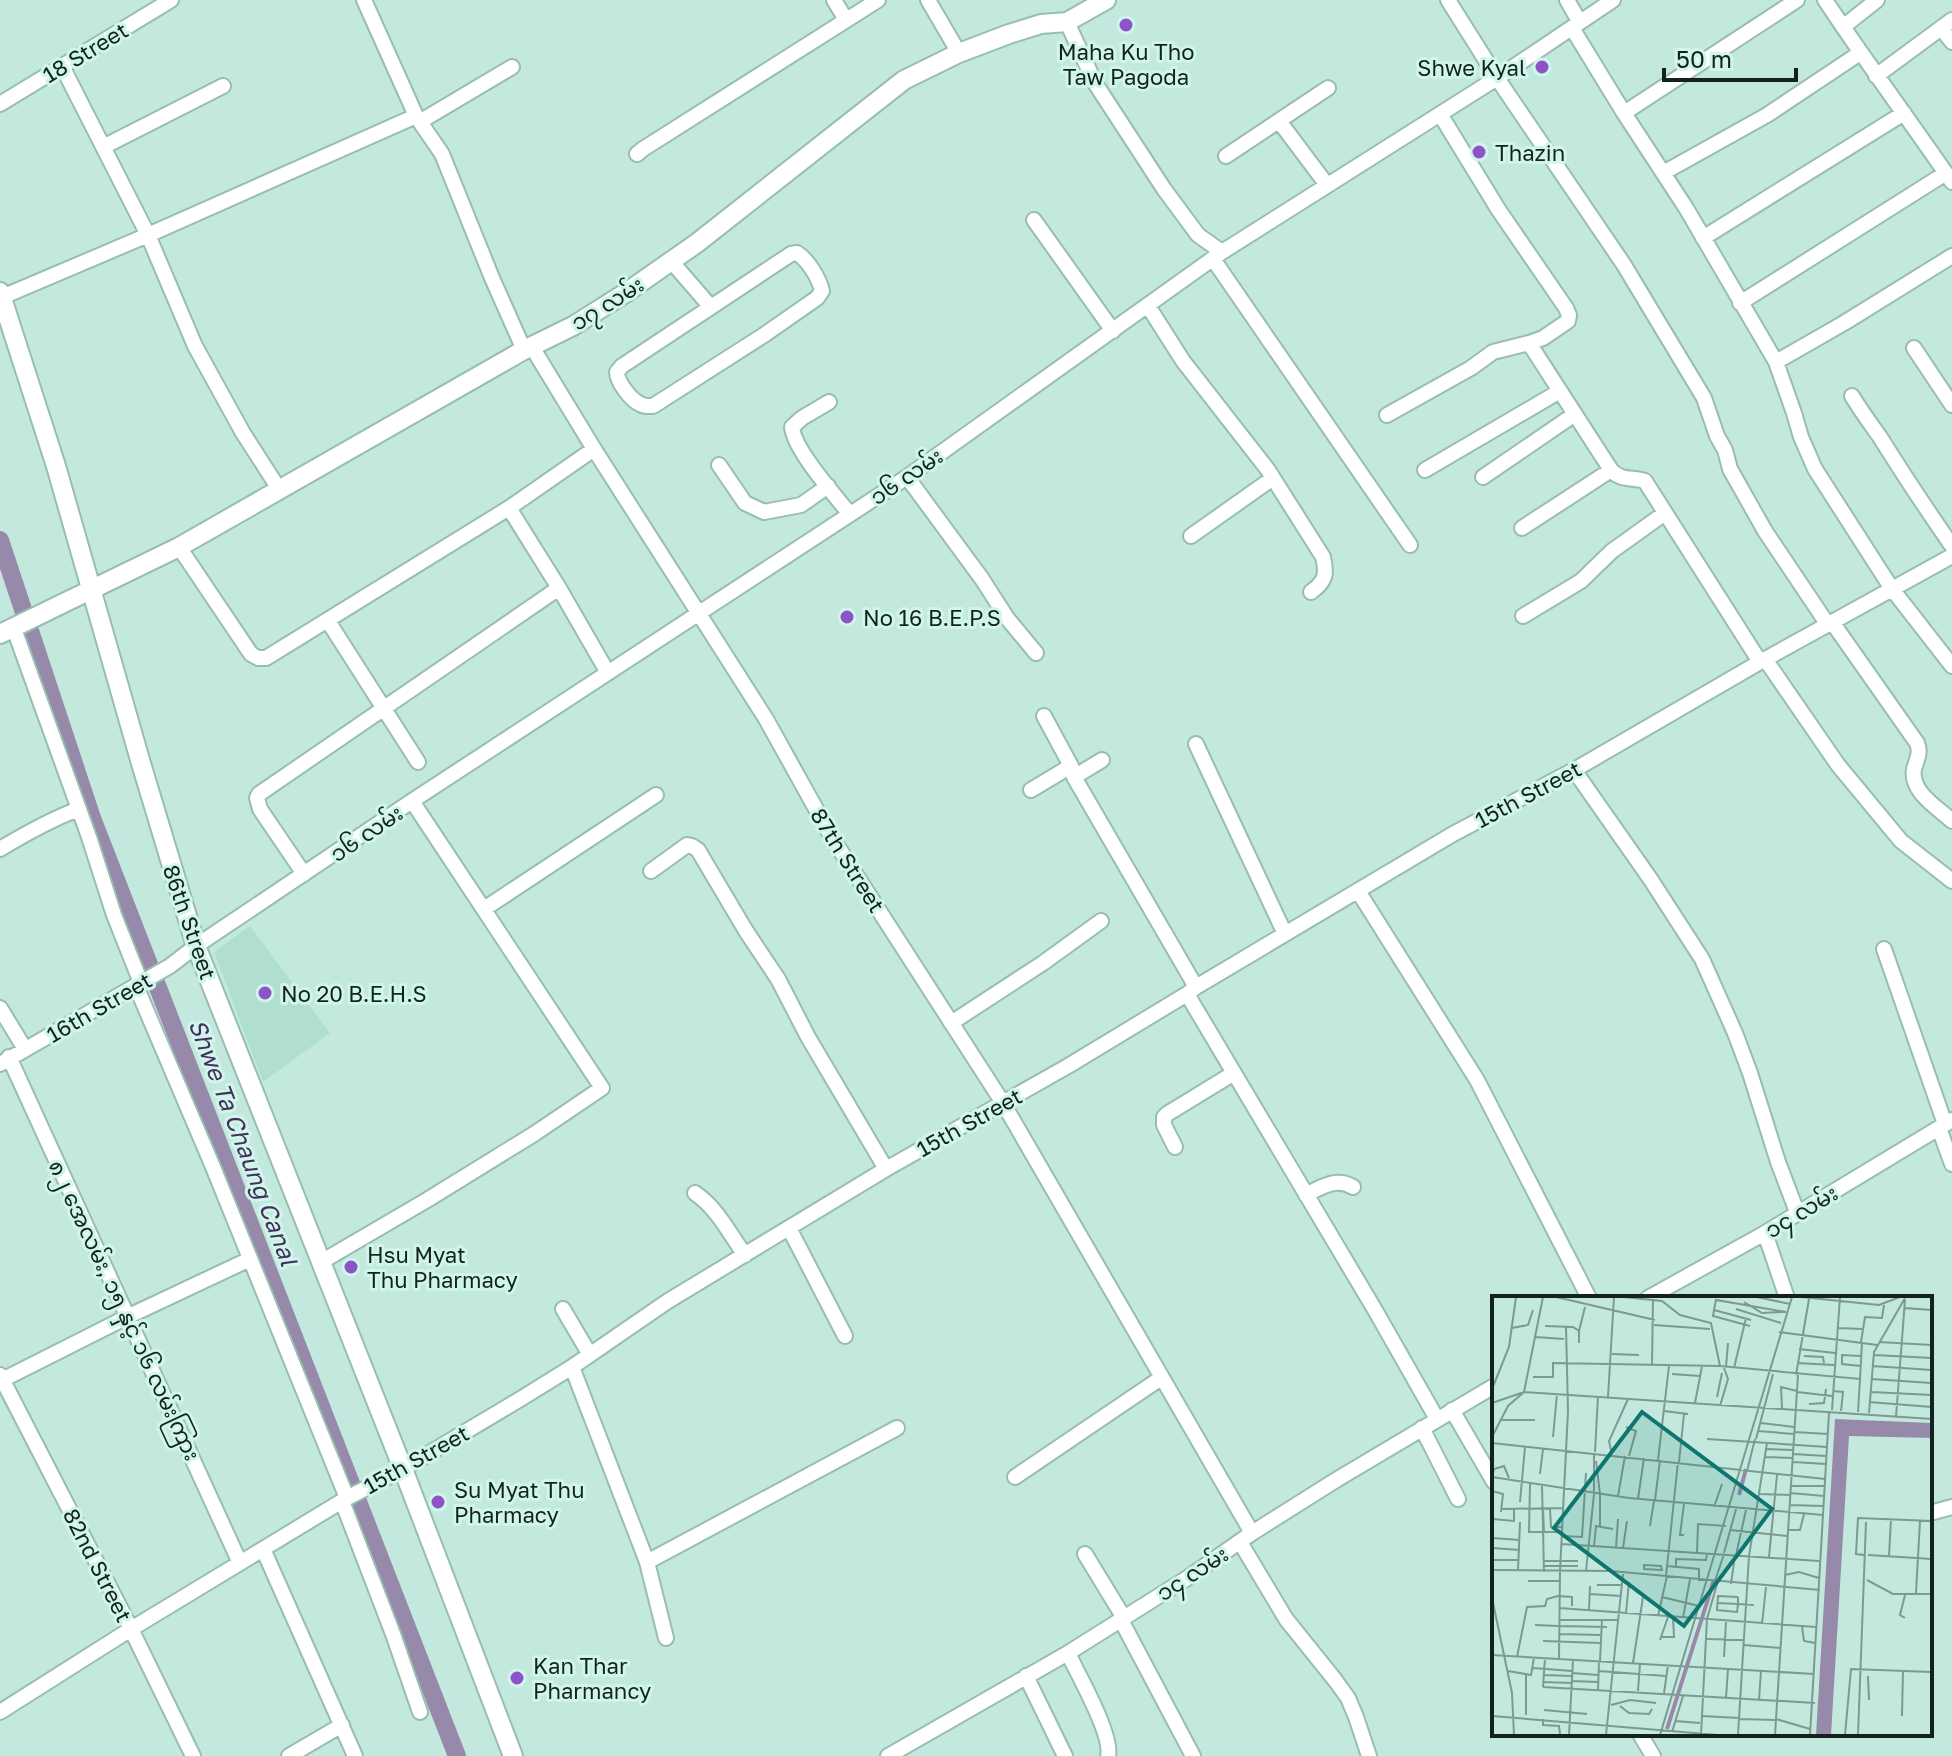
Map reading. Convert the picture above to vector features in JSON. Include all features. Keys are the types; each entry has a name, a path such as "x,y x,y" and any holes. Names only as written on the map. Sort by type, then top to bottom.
{"street":[{"name":"87th Street","path":"364,0 418,119 442,154 492,278 528,348 766,719 831,836 1003,1103 1161,1378 1286,1619 1348,1698 1369,1756"},
{"path":"834,0 846,20"},
{"path":"637,154 878,0"},
{"path":"928,0 959,53"},
{"name":"၁၇ လမ်း","path":"9,629 179,547 528,348 573,326 725,223 904,80 959,53 1041,24 1067,22 1106,0"},
{"path":"1448,0 1632,279 1704,398 1730,469 1765,531 1917,743 1920,749 1913,778 1918,791 1952,821"},
{"path":"1567,0 1576,25 1624,113 1776,362 1815,469 1892,589 1952,666"},
{"name":"၁၆ လမ်း","path":"196,946 907,477 1217,256 1497,78 1613,0"},
{"path":"1624,113 1797,0"},
{"path":"1740,303 1949,177 1825,0"},
{"path":"1843,27 1877,0"},
{"name":"18 Street","path":"0,104 163,2"},
{"path":"1067,22 1095,83 1164,189 1217,256 1410,545"},
{"path":"1876,76 1946,24 1952,42"},
{"path":"1663,173 1767,115 1860,53"},
{"path":"62,66 148,235 195,346 243,433 279,489"},
{"path":"1,295 418,119 512,67"},
{"path":"103,147 223,86"},
{"path":"1226,156 1328,88"},
{"path":"1703,238 1904,113"},
{"path":"1387,415 1471,368 1493,352 1543,338 1568,321 1569,315 1498,209 1440,114"},
{"path":"1279,121 1327,185"},
{"path":"1034,220 1113,331"},
{"path":"797,253 802,256 822,291 817,298 764,335 653,406 636,403 617,379 617,372 710,306 797,253"},
{"path":"1776,362 1952,256"},
{"path":"671,261 710,306"},
{"name":"86th Street","path":"1,295 38,405 196,946 513,1756"},
{"path":"1148,306 1183,361 1273,478 1323,557 1326,570 1321,584 1311,592"},
{"path":"1529,343 1616,476 1645,481 1762,660 1838,765 1901,841 1952,881"},
{"path":"1914,348 1952,405"},
{"path":"1425,470 1560,391"},
{"path":"1852,396 1952,546"},
{"path":"829,402 802,418 792,427 793,434 799,447 849,513"},
{"path":"1483,477 1575,414"},
{"path":"179,547 251,654 266,658 509,508 594,449"},
{"path":"719,465 745,503 764,512 801,505 828,486"},
{"path":"1522,528 1611,470"},
{"path":"907,477 1007,618 1036,653"},
{"path":"1191,536 1273,478"},
{"path":"509,508 608,673"},
{"path":"1523,616 1581,581 1612,551 1665,513"},
{"name":"15th Street","path":"0,1712 347,1498 403,1469 572,1367 668,1301 886,1169 1003,1103 1453,834 1574,770 1762,660 1952,556"},
{"path":"304,874 260,809 259,794 559,588"},
{"path":"328,621 418,762"},
{"path":"9,629 79,809 114,915 347,1498 420,1712"},
{"path":"1044,716 1234,1073 1437,1419"},
{"path":"1196,744 1285,934"},
{"path":"1031,790 1102,760"},
{"path":"1574,770 1702,959 1735,1033 1797,1212"},
{"path":"484,909 656,795"},
{"path":"321,1262 454,1184 602,1088 412,801"},
{"path":"0,849 79,809"},
{"path":"651,871 687,845 698,850 778,979 808,1037 886,1169"},
{"path":"1358,891 1477,1080 1588,1296"},
{"path":"951,1023 1101,921"},
{"name":"16th Street","path":"5,1060 170,966 196,946"},
{"path":"1884,949 1946,1124 1952,1164"},
{"path":"0,1008 25,1049"},
{"name":"၈၂ အေလမ်း, ၁၅ နှင့် ၁၆ လမ်းကြား","path":"5,1060 129,1316 240,1563"},
{"path":"1175,1147 1164,1125 1164,1117 1234,1073"},
{"name":"၁၄ လမ်း","path":"1652,1296 1765,1233 1946,1124"},
{"path":"1306,1195 1333,1184 1347,1183 1353,1187"},
{"path":"695,1193 716,1212 745,1255"},
{"path":"789,1228 845,1336"},
{"path":"1765,1233 1786,1296"},
{"path":"1,1378 250,1259"},
{"path":"563,1309 590,1355"},
{"path":"572,1367 647,1562 666,1638"},
{"name":"82nd Street","path":"1,1378 193,1756"},
{"path":"1015,1477 1161,1378"},
{"name":"၁၄ လမ်း","path":"888,1756 1068,1653 1246,1538 1492,1387"},
{"path":"1452,1410 1492,1479"},
{"path":"647,1562 897,1428"},
{"path":"1422,1428 1458,1499"},
{"path":"1932,1512 1952,1507"},
{"path":"263,1549 355,1756"},
{"path":"1085,1554 1193,1756"},
{"path":"1068,1653 1105,1733 1110,1747 1108,1756"},
{"path":"1026,1676 1065,1756"},
{"path":"289,1756 342,1725"},
{"path":"1641,1736 1653,1756"}],"shaded area":[{"name":"No 20 B.E.H.S","path":"250,926 330,1033 263,1082 214,952"}],"waterway":[{"name":"Shwe Ta Chaung Canal","path":"0,540 92,818 457,1756"}],"place":[{"name":"Maha Ku Tho Taw Pagoda","path":"1126,25"},
{"name":"Shwe Kyal","path":"1542,67"},
{"name":"Thazin","path":"1479,152"},
{"name":"No 16 B.E.P.S","path":"847,617"},
{"name":"No 20 B.E.H.S","path":"265,993"},
{"name":"Hsu Myat Thu Pharmacy","path":"351,1267"},
{"name":"Su Myat Thu Pharmacy","path":"438,1502"},
{"name":"Kan Thar Pharmancy","path":"517,1678"}]}
